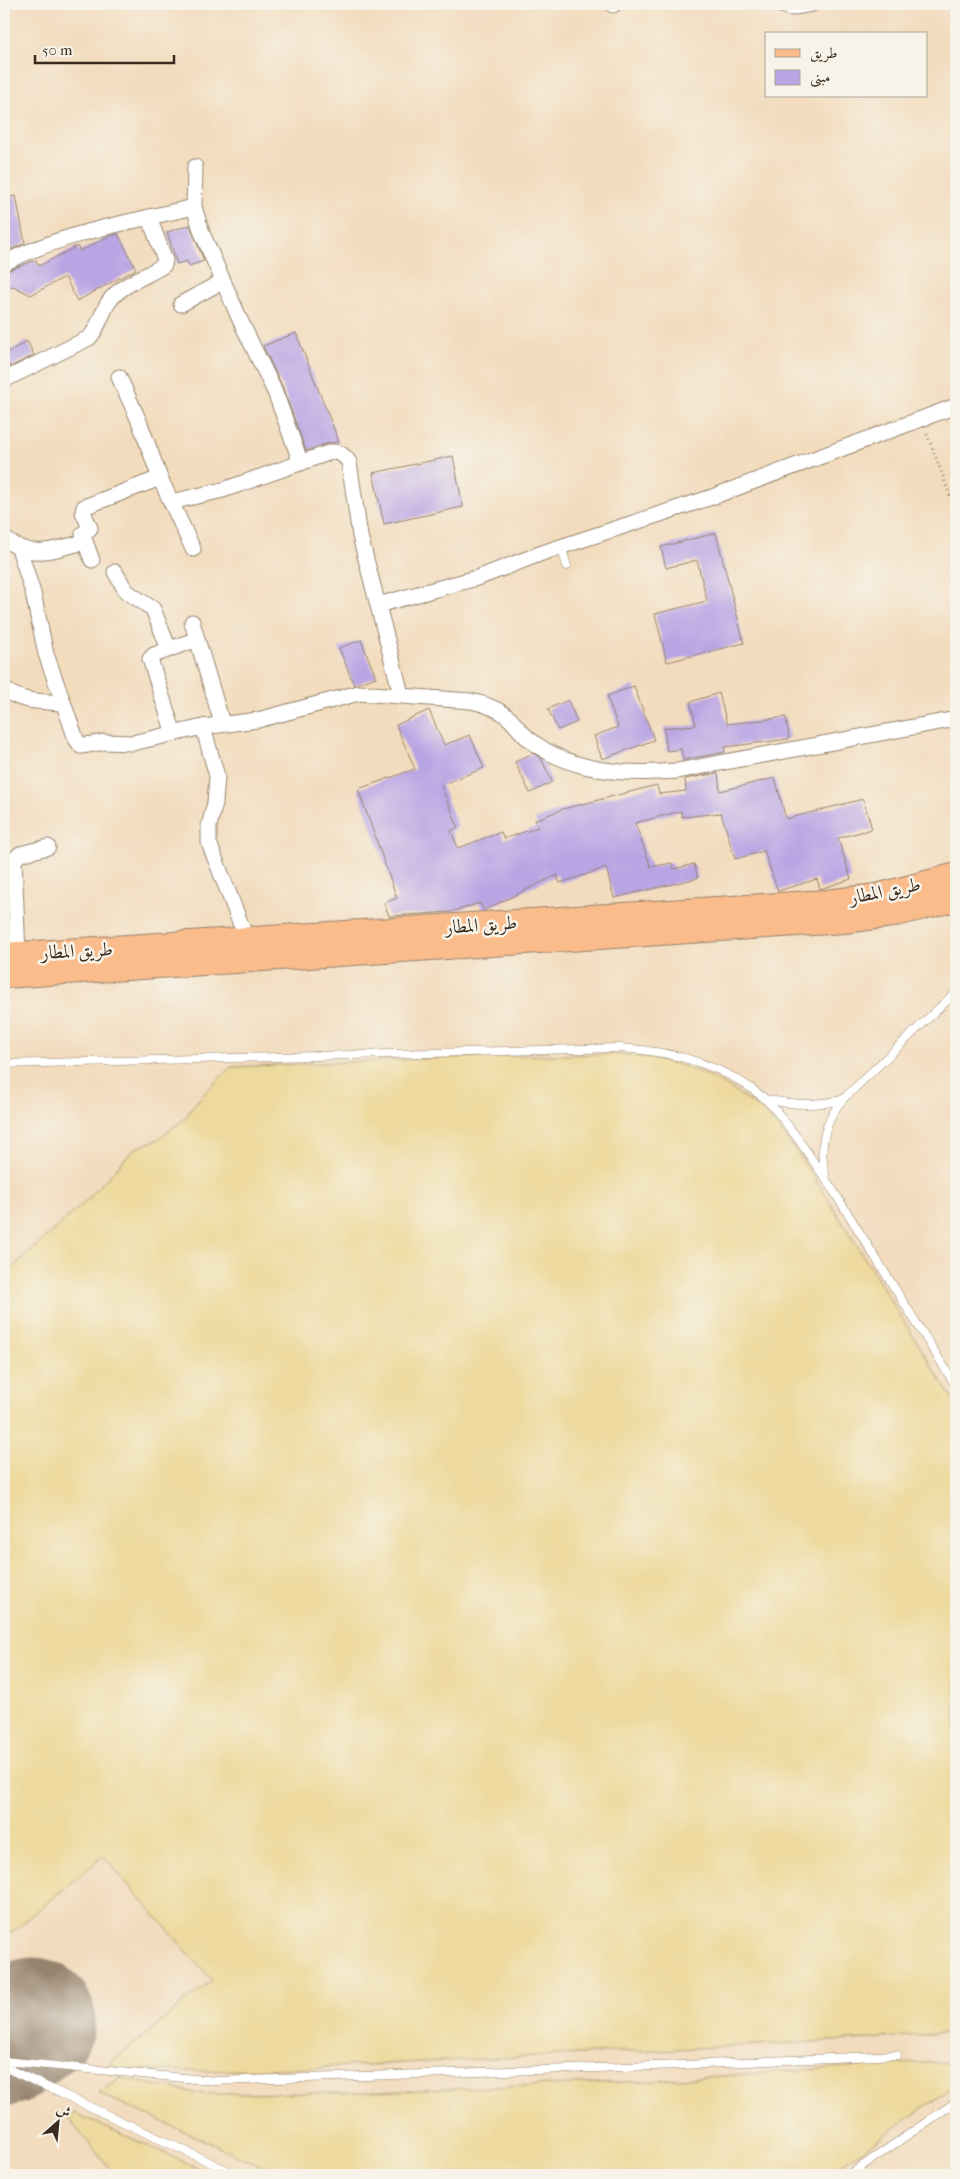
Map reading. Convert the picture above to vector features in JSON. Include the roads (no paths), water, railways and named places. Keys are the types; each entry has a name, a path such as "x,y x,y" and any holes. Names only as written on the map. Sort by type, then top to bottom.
{"main road":[{"name":"طريق المطار","path":"11,955 826,902 876,896 956,874"},
{"name":"طريق المطار","path":"4,976 844,921 892,915 956,899"}],"street":[{"path":"778,4 791,8 812,4"},
{"path":"195,167 194,207 202,233 275,392 302,463"},
{"path":"4,263 32,248 83,233 194,207"},
{"path":"4,380 89,338 96,329 108,302 116,294 164,266 165,260 149,217"},
{"path":"181,304 223,281"},
{"path":"119,377 143,429 160,478 193,550"},
{"path":"378,605 480,577 561,546 712,497 956,406"},
{"path":"171,502 223,490 331,452 338,452 345,456 349,462 360,536 401,694"},
{"path":"92,560 83,534 90,528 83,512 84,507 160,478"},
{"path":"4,538 19,548 36,552 85,541"},
{"path":"19,548 33,592 46,654 76,739 81,746 105,742 132,743 222,723 258,720 359,693 401,694 484,704 498,710 509,718 531,741 560,757 587,768 614,772 648,773 676,771 956,719"},
{"path":"115,572 126,591 153,609 169,649"},
{"path":"192,622 222,723"},
{"path":"174,734 150,659 154,655 196,639"},
{"path":"4,689 14,696 25,700 63,703"},
{"path":"203,727 217,776 215,803 209,826 209,843 247,940"},
{"path":"11,955 14,860 20,854 48,847"}],"lane":[{"path":"561,546 567,566"},
{"path":"826,1178 822,1158 824,1137 834,1111 842,1100 956,992"},
{"path":"4,1064 620,1048 652,1050 684,1057 715,1068 765,1099 785,1121 826,1178 956,1386"},
{"path":"765,1099 796,1105 842,1100"},
{"path":"4,2061 216,2081 682,2065 897,2055"},
{"path":"4,2067 237,2175"},
{"path":"849,2175 956,2102"}]}
